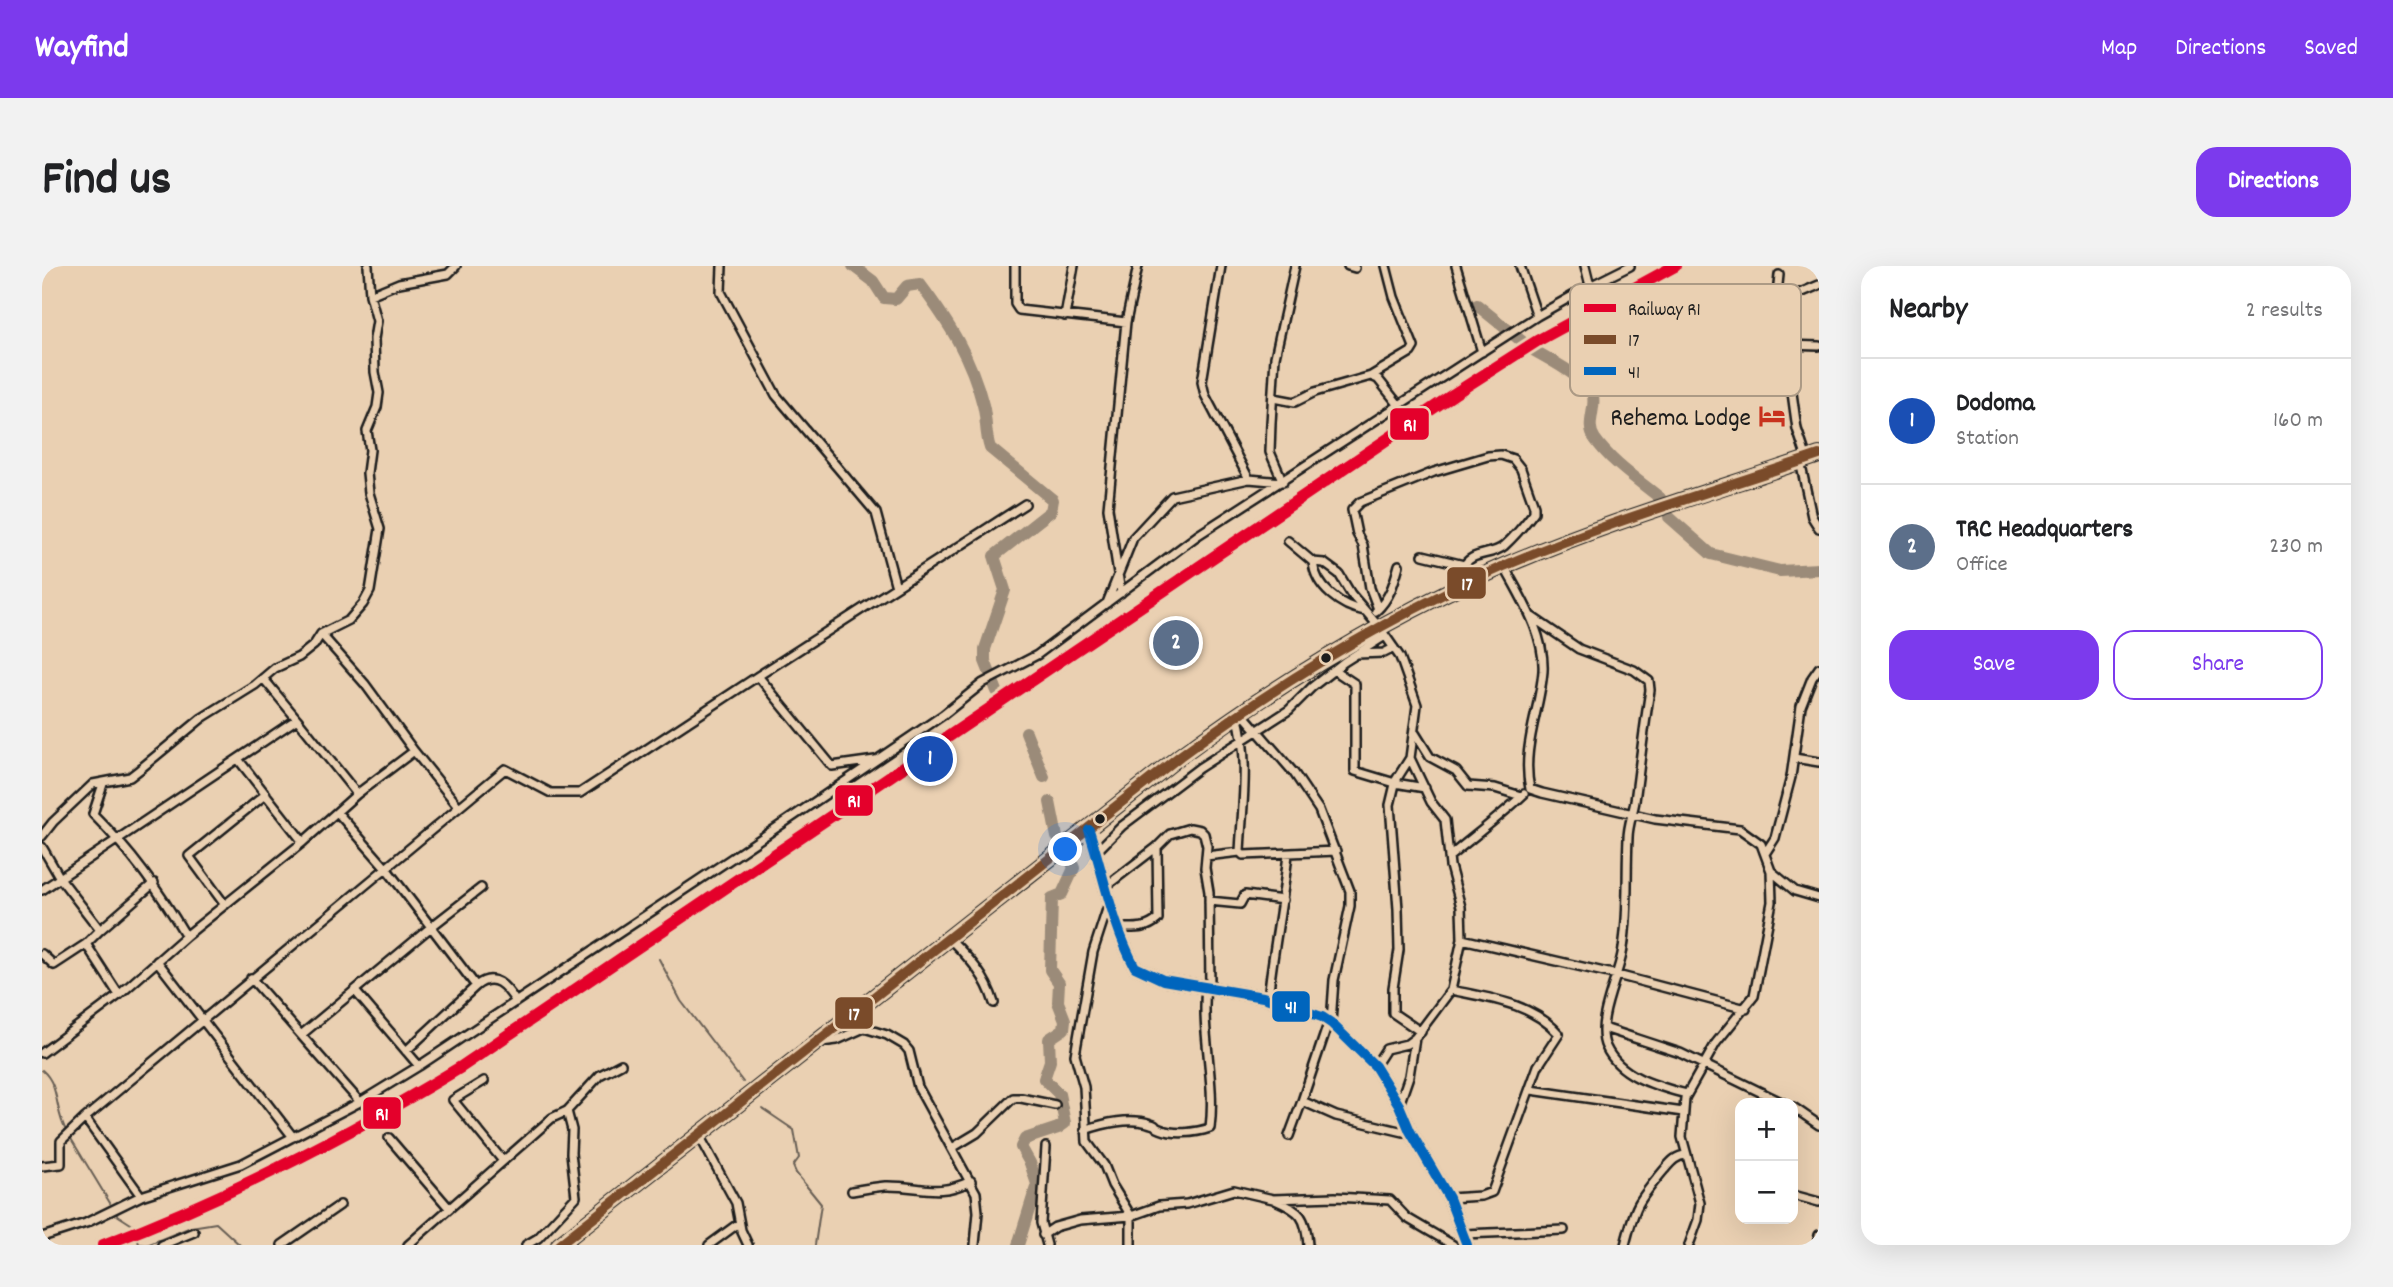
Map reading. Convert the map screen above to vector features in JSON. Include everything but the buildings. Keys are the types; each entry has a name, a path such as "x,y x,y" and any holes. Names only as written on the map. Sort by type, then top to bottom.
{"highway":[{"path":"559,1245 1239,713 1309,667 1382,632 1469,582 1504,566 1594,532 1809,459"}],"street":[{"path":"42,836 89,788 95,784 130,777 202,719 282,664 299,657 314,645 321,634 349,620 363,604 373,581 380,529 368,483 370,450 367,430 379,393 374,339 377,321 370,295 368,266"},
{"path":"370,295 399,284 448,274 456,266"},
{"path":"722,266 721,292 776,395 876,513 896,587"},
{"path":"1015,266 1017,308 1126,322"},
{"path":"1065,316 1074,266"},
{"path":"1121,593 1108,508 1126,322 1138,266"},
{"path":"1222,266 1202,382 1205,395 1249,479"},
{"path":"1283,482 1270,452 1275,357 1295,266"},
{"path":"1274,398 1295,402 1315,392 1371,376 1411,352 1414,347 1394,297 1386,266"},
{"path":"1456,266 1482,352"},
{"path":"1520,266 1537,316"},
{"path":"1585,266 1590,284"},
{"path":"1594,284 1630,266"},
{"path":"1778,284 1779,275"},
{"path":"1801,293 1819,285"},
{"path":"42,1237 86,1223 141,1196 241,1164 360,1102 419,1066 879,759 943,715 983,683 1037,655 1198,535 1283,482 1398,404 1570,297"},
{"path":"1801,345 1819,346"},
{"path":"1371,376 1378,379 1398,404"},
{"path":"1793,396 1797,429 1809,459 1812,517 1819,528"},
{"path":"1378,609 1370,588 1363,545 1356,529 1352,510 1355,505 1434,472 1501,455 1513,459 1521,469 1534,512 1502,548 1476,554 1464,565 1462,569 1469,582"},
{"path":"1107,603 1133,538 1172,496 1249,479 1283,482"},
{"path":"42,1166 61,1164 61,1141 85,1118 505,769 551,793 580,793 1025,504"},
{"path":"1288,541 1314,562 1324,563 1339,574 1405,666 1418,705 1410,758 1395,783 1390,805 1392,852 1396,866 1399,950 1393,1013 1421,1032"},
{"path":"1423,555 1464,565"},
{"path":"1314,562 1317,577 1323,587 1353,609 1368,613 1386,602 1399,565"},
{"path":"1504,566 1532,617 1543,669 1531,737 1528,771 1530,789"},
{"path":"1532,617 1578,649 1634,670 1649,681 1650,691 1633,814 1627,839 1625,940 1604,1028 1605,1046 1626,1070 1646,1081 1686,1094"},
{"path":"1096,852 1122,826 1150,804 1199,768 1289,710 1312,687 1382,632"},
{"path":"321,634 365,684 459,807"},
{"path":"1356,654 1384,653 1394,648"},
{"path":"1766,852 1775,838 1794,758 1801,706 1819,668"},
{"path":"1334,670 1355,684 1355,771 1395,783 1425,788"},
{"path":"758,676 832,766 879,759"},
{"path":"263,678 357,794"},
{"path":"1239,713 1294,772 1319,810 1349,891 1350,906 1334,980 1330,1022 1289,1136"},
{"path":"1239,713 1243,741 1244,813 1240,852"},
{"path":"42,890 298,719"},
{"path":"1414,731 1430,757 1456,771 1468,786 1495,788 1521,796"},
{"path":"42,1053 119,995 357,794 414,751"},
{"path":"1375,1066 1387,1049 1407,1044 1421,1032 1451,990 1462,939 1461,908 1449,857 1445,820 1431,802 1410,758"},
{"path":"1794,758 1819,762"},
{"path":"238,759 303,842"},
{"path":"103,784 93,814 118,839 154,883 186,936"},
{"path":"1449,857 1492,820 1512,807 1530,789"},
{"path":"1530,789 1655,819 1740,829 1761,844 1766,852 1771,871 1772,902 1754,996 1716,1043 1686,1094 1682,1137 1700,1203 1698,1220 1689,1245"},
{"path":"225,905 189,856 266,794"},
{"path":"337,812 386,868 476,986"},
{"path":"1089,830 1109,904 1131,961 1139,970 1163,980 1268,999 1330,1022 1375,1066 1399,1105 1412,1134 1449,1198 1467,1245"},
{"path":"1085,1130 1101,1124 1123,1122 1149,1123 1161,1130 1175,1132 1200,1132 1210,1129 1204,1020 1208,988 1209,901 1205,867 1206,837 1200,830 1179,830 1170,834 1105,887"},
{"path":"42,847 60,878 100,930"},
{"path":"1119,929 1148,926 1158,919 1157,847"},
{"path":"1206,856 1240,852 1243,855 1336,851"},
{"path":"1268,999 1275,934 1289,854"},
{"path":"1771,871 1796,891 1819,898"},
{"path":"42,954 54,965 86,944 154,883"},
{"path":"301,1035 481,888"},
{"path":"1209,901 1240,904 1245,895 1283,900"},
{"path":"1109,904 1093,952 1076,1048 1076,1062 1084,1087 1087,1142 1104,1165 1112,1185 1131,1216 1131,1245"},
{"path":"950,939 974,963 984,978 994,1003"},
{"path":"1462,939 1617,975 1746,1009"},
{"path":"86,944 119,995"},
{"path":"157,961 293,1137"},
{"path":"251,978 360,1102"},
{"path":"406,1051 476,986 486,980 495,980 506,986 516,1002"},
{"path":"1449,1198 1481,1196 1492,1192 1541,1061 1559,1034 1546,1021 1531,1012 1496,999 1451,990"},
{"path":"355,991 419,1066"},
{"path":"816,1043 837,1040 864,1028 887,1035 904,1045 909,1052 918,1087 971,1181 978,1202 975,1245"},
{"path":"1604,1028 1680,1053 1768,1098"},
{"path":"1399,1105 1409,1076 1415,1038"},
{"path":"408,1245 418,1242 449,1208 552,1118 567,1111 600,1075 621,1064"},
{"path":"484,1082 453,1100 503,1161"},
{"path":"1531,1090 1683,1112"},
{"path":"952,1148 977,1133 1013,1098 1055,1105"},
{"path":"1302,1101 1335,1116 1412,1134"},
{"path":"1798,1110 1819,1125"},
{"path":"526,1245 540,1241 576,1198 571,1153 572,1130 567,1111"},
{"path":"85,1118 141,1196"},
{"path":"699,1135 736,1203 739,1223 748,1245"},
{"path":"389,1138 449,1208"},
{"path":"1046,1147 1042,1204 1046,1245"},
{"path":"1625,1245 1632,1215 1643,1193 1670,1162 1686,1155"},
{"path":"852,1191 883,1186 939,1191 971,1181"},
{"path":"1043,1235 1055,1227 1080,1220 1131,1216 1159,1206 1187,1204 1234,1189 1273,1199 1298,1212 1306,1222 1308,1245"},
{"path":"1798,1196 1819,1202"},
{"path":"1297,1198 1298,1212"},
{"path":"1273,1199 1390,1200 1407,1218 1453,1245"},
{"path":"282,1245 340,1205"},
{"path":"709,1245 739,1223"},
{"path":"1463,1234 1564,1230"},
{"path":"162,1245 194,1232"},
{"path":"1817,1245 1819,1235"}],"waterway":[{"path":"853,266 873,281 884,298 896,299 907,286 920,284 950,327 972,371 983,405 990,448 1053,500 1051,511 994,556 1005,590 985,649 985,661 997,691"},
{"path":"1477,305 1524,343"},
{"path":"1533,350 1570,372"},
{"path":"1593,396 1591,428 1595,439 1617,463 1660,498"},
{"path":"1669,517 1711,554 1780,571 1819,569"},
{"path":"1026,732 1044,777"},
{"path":"1050,802 1057,837"},
{"path":"1018,1245 1037,1184 1021,1147 1025,1139 1065,1123 1059,1094 1044,1079 1050,1061 1049,1039 1064,1029 1065,1020 1058,1002 1059,983 1050,970 1052,898 1062,894 1074,868 1069,856"},
{"path":"659,959 681,1001 743,1082"},
{"path":"42,1070 52,1084 60,1117 67,1132"},
{"path":"763,1109 794,1130 799,1158 793,1166 821,1204 815,1245"},
{"path":"70,1137 110,1203"},
{"path":"117,1215 134,1226"},
{"path":"147,1245 191,1227 216,1223 240,1245"},
{"path":"137,1237 139,1244 147,1245"}],"rail line":[{"name":"R1","path":"1642,284 1675,266"},
{"name":"R1","path":"103,1245 196,1207 286,1164 461,1067 1454,394 1570,323"}],"transit line":[{"name":"17","path":"559,1245 1180,756 1257,702 1337,652 1419,606 1504,566 1621,521 1819,455"},
{"name":"41","path":"1089,830 1114,917 1135,967 1163,980 1263,997 1322,1017 1331,1023 1375,1066 1399,1105 1410,1131 1449,1198 1467,1245"}],"place":[{"name":"Rehema Lodge","path":"1772,416"},
{"name":"TRC Headquarters","path":"1176,643"},
{"name":"Dodoma","path":"930,759"}]}
